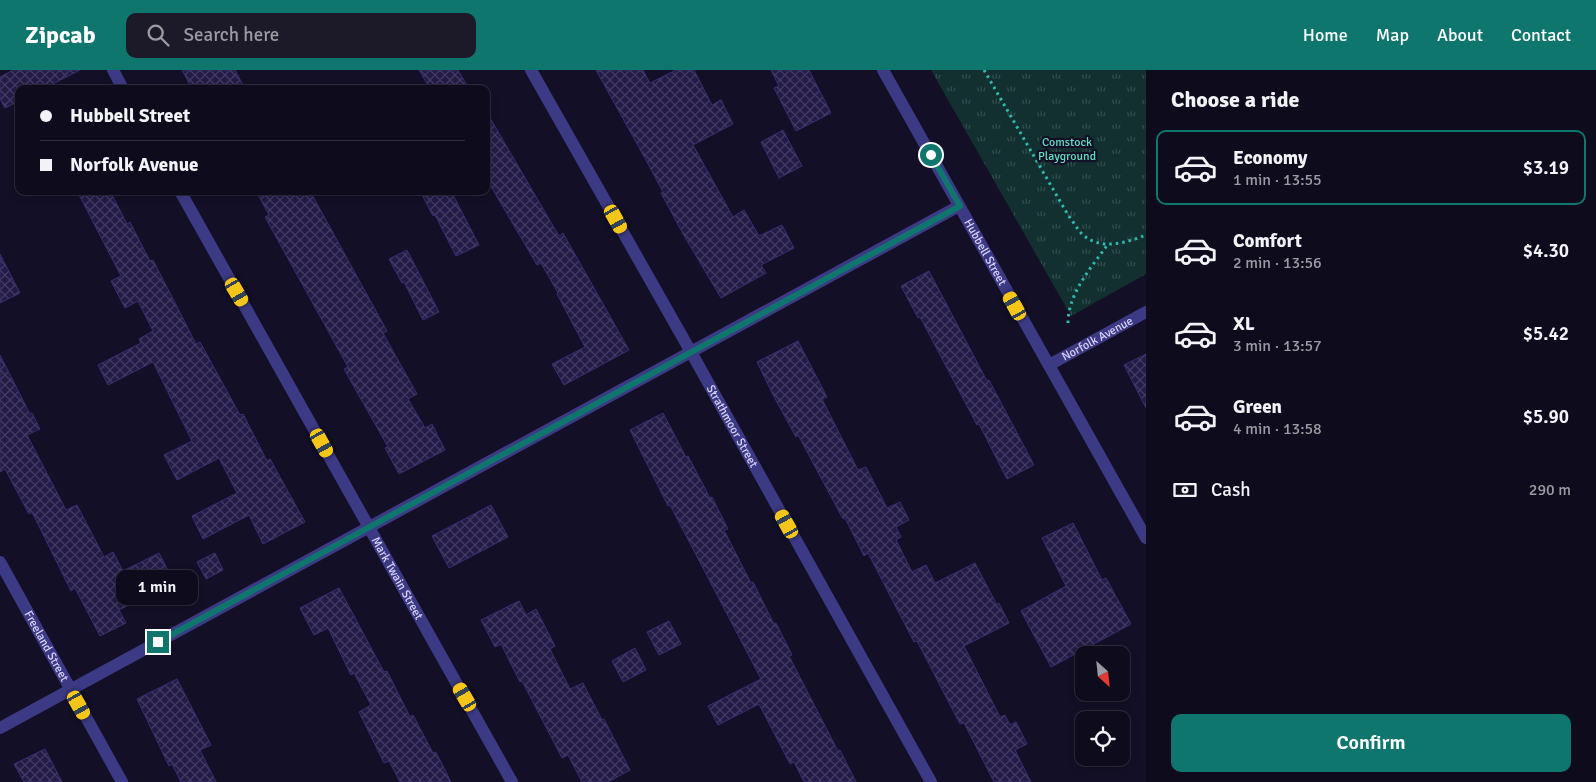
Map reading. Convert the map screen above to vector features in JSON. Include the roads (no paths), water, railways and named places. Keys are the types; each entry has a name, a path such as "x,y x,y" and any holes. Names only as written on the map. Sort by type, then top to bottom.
{"street":[{"path":"112,70 121,85"},
{"name":"Strathmoor Street","path":"531,70 931,782"},
{"name":"Hubbell Street","path":"883,70 1146,538"},
{"name":"Mark Twain Street","path":"182,195 512,782"},
{"path":"0,728 960,206"},
{"name":"Norfolk Avenue","path":"1049,365 1146,312"},
{"name":"Freeland Street","path":"0,562 122,782"}],"park label":[{"name":"Comstock Playground","path":"1067,149"}]}
